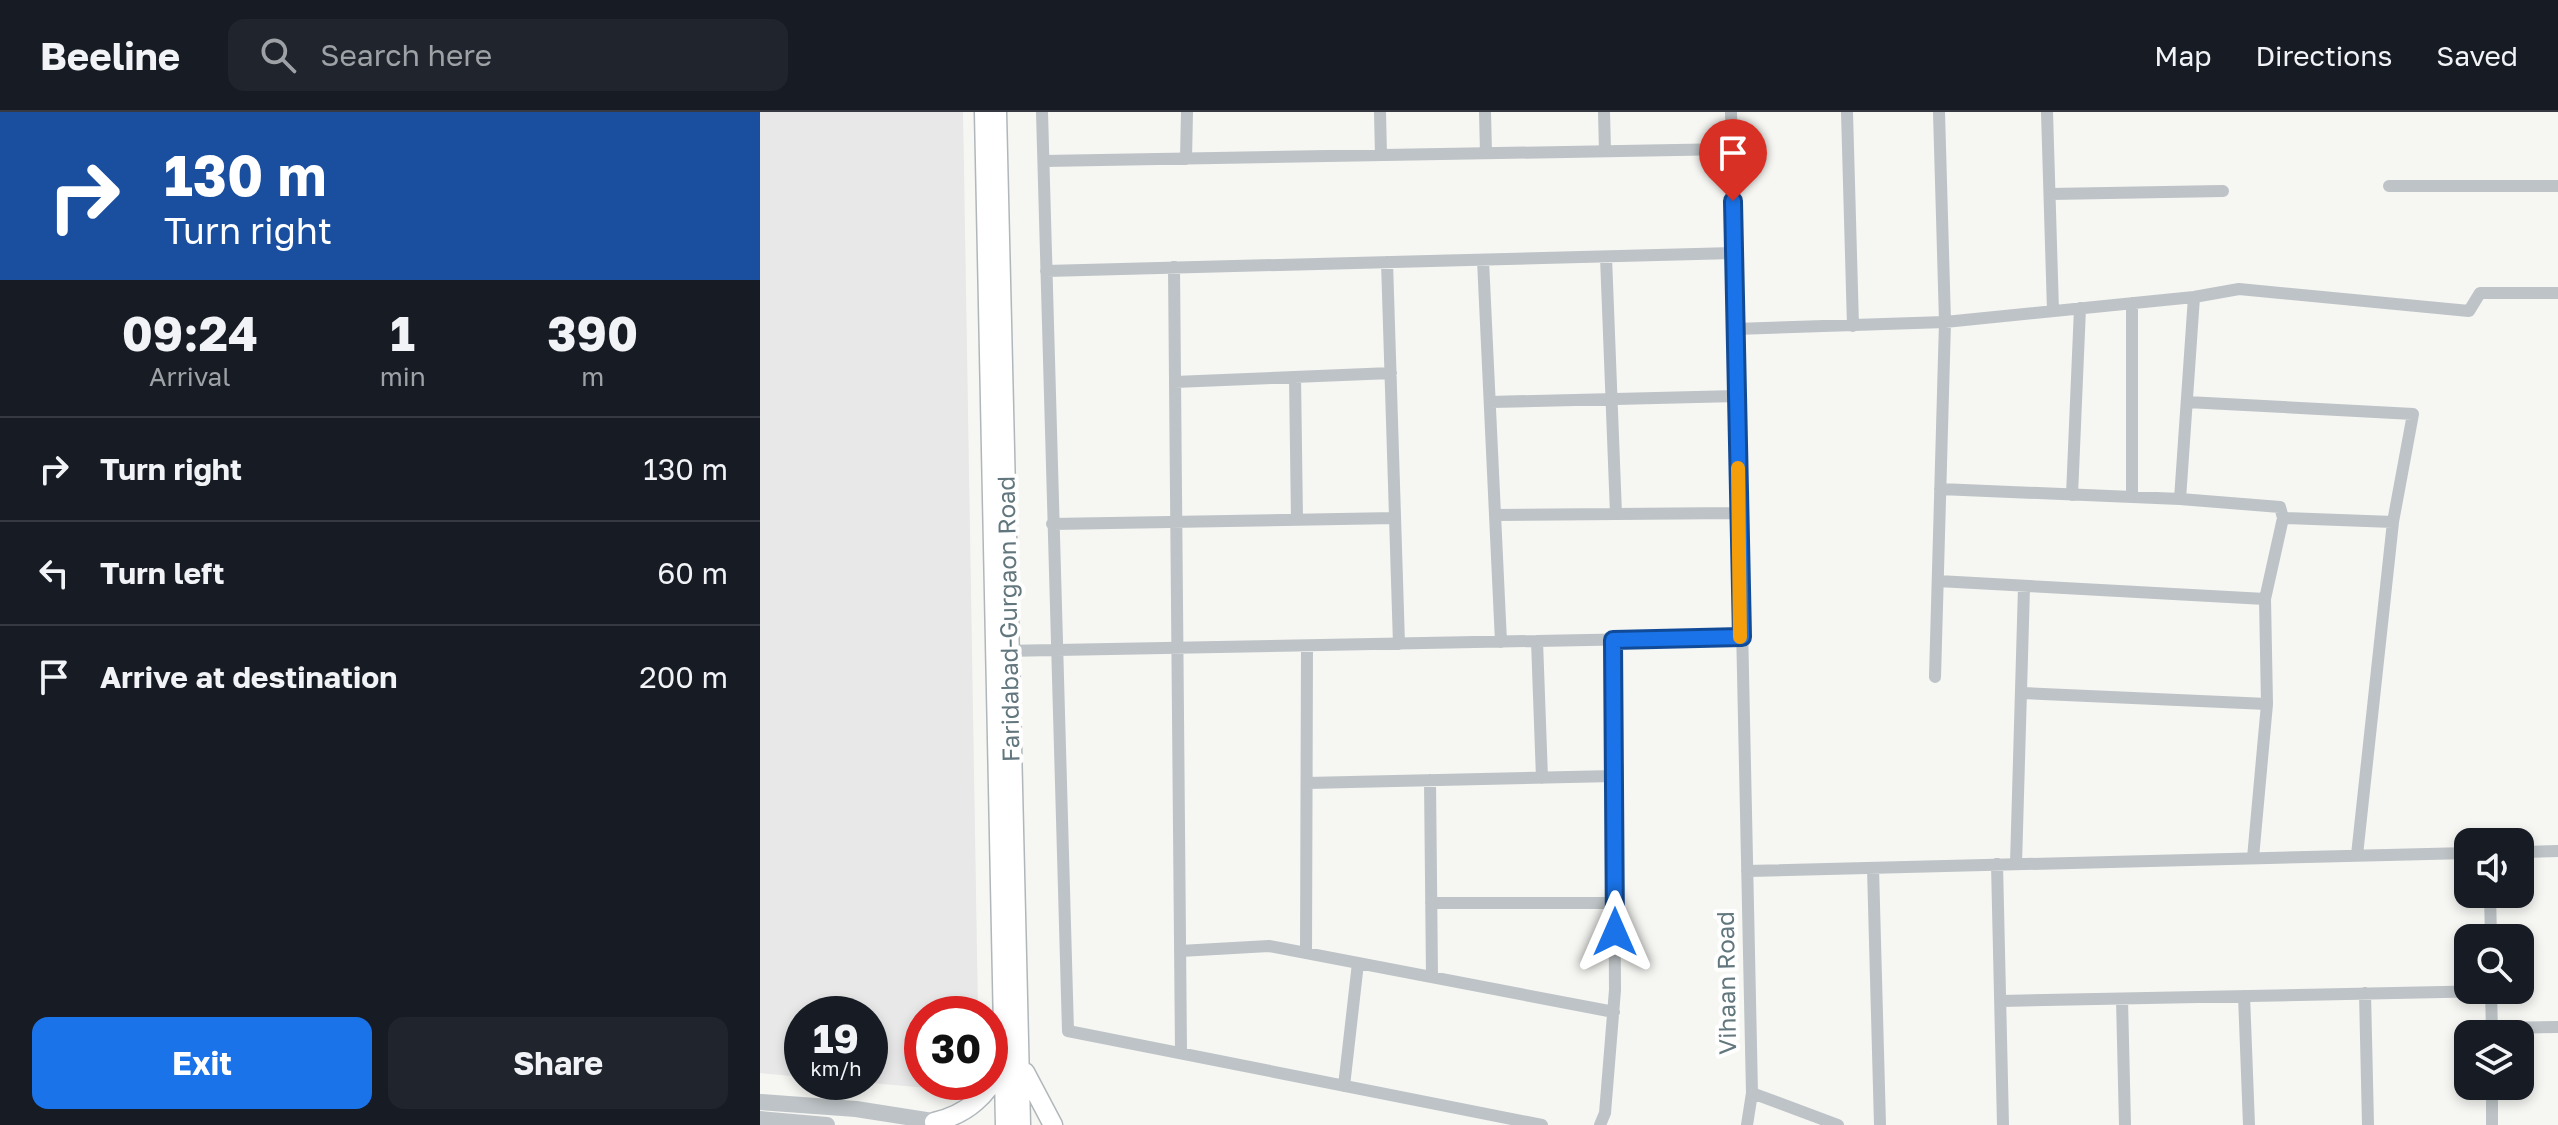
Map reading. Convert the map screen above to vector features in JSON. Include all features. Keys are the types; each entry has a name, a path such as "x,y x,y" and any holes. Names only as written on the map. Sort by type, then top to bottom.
{"main road":[{"name":"Faridabad-Gurgaon Road","path":"984,112 1012,1062 1021,1125"},
{"name":"Faridabad-Gurgaon Road","path":"997,112 1002,651"},
{"name":"Faridabad-Gurgaon Road","path":"1005,1125 1012,1062"},
{"path":"934,1122 966,1112 988,1092 1012,1062 1030,1085 1053,1125"}],"street":[{"path":"1042,112 1068,1031 1542,1125"},
{"path":"1186,159 1187,112"},
{"path":"1380,112 1381,155"},
{"path":"1485,112 1486,153"},
{"path":"1604,112 1605,151"},
{"name":"Vihaan Road","path":"1731,112 1752,1093 1747,1125"},
{"path":"1847,112 1853,326"},
{"path":"1935,677 1945,322 1939,112"},
{"path":"2047,112 2053,311"},
{"path":"1044,161 1732,149"},
{"path":"2389,186 2558,186"},
{"path":"2050,194 2223,191"},
{"path":"1046,271 1734,253"},
{"path":"1606,257 1616,514"},
{"path":"1483,260 1501,642"},
{"path":"1387,262 1399,644"},
{"path":"1174,267 1181,1053"},
{"path":"1735,329 1945,322 2194,297 2239,289 2469,311 2480,293 2558,293"},
{"path":"2180,499 2194,297"},
{"path":"2132,303 2132,497"},
{"path":"2072,495 2080,308"},
{"path":"1175,382 1391,373"},
{"path":"1295,377 1297,520"},
{"path":"1490,402 1737,396"},
{"path":"2187,402 2413,414 2393,522 2357,855"},
{"path":"1940,489 2180,499 2280,507 2283,518 2265,599 2267,704 2253,858"},
{"path":"1495,515 1739,513"},
{"path":"1052,524 1395,518"},
{"path":"2283,518 2393,522"},
{"path":"1938,581 2265,599"},
{"path":"2016,864 2024,587"},
{"path":"1002,651 1742,637"},
{"path":"1600,1125 1605,1113 1614,1012 1613,640"},
{"path":"1537,641 1542,778"},
{"path":"1306,953 1307,646"},
{"path":"2022,693 2267,704"},
{"path":"1307,783 1614,776"},
{"path":"1430,780 1432,977"},
{"path":"2534,852 2558,851"},
{"path":"1747,871 2454,853"},
{"path":"1997,864 2003,1125"},
{"path":"1873,868 1880,1125"},
{"path":"1431,903 1615,903"},
{"path":"1180,951 1269,946 1614,1012"},
{"path":"1344,1086 1358,963"},
{"path":"2001,1001 2454,991"},
{"path":"2365,993 2368,1125"},
{"path":"2244,996 2249,1125"},
{"path":"2122,999 2125,1125"},
{"path":"2534,1028 2558,1027"},
{"path":"1752,1093 1838,1125"},
{"path":"2492,1100 2492,1125"},
{"path":"760,1102 856,1109 954,1125"},
{"path":"760,1119 827,1125"}],"shaded area":[{"path":"760,112 963,112 978,996 904,996 904,1086 888,1084 888,996 784,996 784,1075 760,1073"}],"slow traffic":[{"path":"1738,468 1740,637"}],"route":[{"path":"1615,932 1613,640 1742,637 1733,201"}]}
